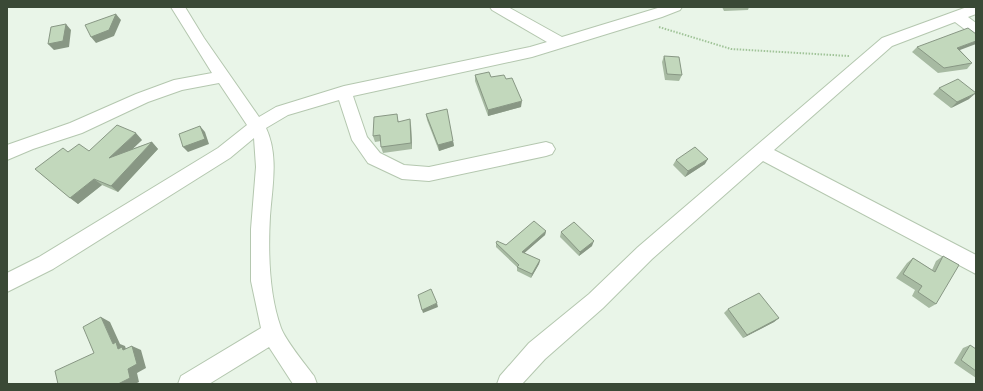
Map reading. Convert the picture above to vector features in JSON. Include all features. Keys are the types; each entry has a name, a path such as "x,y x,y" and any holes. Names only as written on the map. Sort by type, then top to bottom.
{"street":[{"path":"178,7 199,42 257,126 264,142 265,167 260,229 261,281 272,333 306,384"},
{"path":"497,7 559,42"},
{"path":"7,283 46,263 224,153 257,126 282,111 344,92 532,52 559,42 640,20 675,7"},
{"path":"508,384 537,351 596,301 645,253 887,42 969,13 976,30"},
{"path":"7,153 27,144 76,128 142,98 180,84 224,78"},
{"path":"344,92 360,140 374,158 402,172 429,174 546,149"},
{"path":"762,152 976,265"},
{"path":"189,384 272,333"}],"path":[{"path":"640,20 677,34 731,49 868,57"}],"building":[{"path":"116,14 109,30 91,37 85,25"},
{"path":"66,24 63,41 48,44 51,27"},
{"path":"968,28 976,34 976,41 957,48 972,63 944,68 917,47"},
{"path":"664,56 679,57 682,75 667,74"},
{"path":"489,72 491,77 504,75 506,79 512,78 522,101 488,110 475,75"},
{"path":"958,79 976,93 957,102 939,88"},
{"path":"447,109 453,141 438,145 426,114"},
{"path":"397,114 398,122 410,119 411,143 381,147 380,135 373,136 374,117"},
{"path":"117,125 136,133 109,158 152,142 111,186 94,179 70,198 35,169 63,148 68,152 79,144 89,151"},
{"path":"200,126 205,139 183,147 179,134"},
{"path":"695,147 708,159 688,171 676,160"},
{"path":"534,221 546,231 522,252 540,260 532,274 517,267 519,265 496,243 497,241 506,245"},
{"path":"574,222 594,241 580,252 561,232"},
{"path":"943,256 959,265 936,304 918,292 922,286 903,274 913,258 935,272"},
{"path":"431,289 437,303 422,310 418,295"},
{"path":"759,293 779,318 747,335 728,309"},
{"path":"101,317 113,344 116,342 118,349 122,347 123,350 132,346 137,364 128,369 130,378 118,384 58,384 55,371 94,353 83,327"},
{"path":"970,345 976,349 976,371 961,360"}]}
